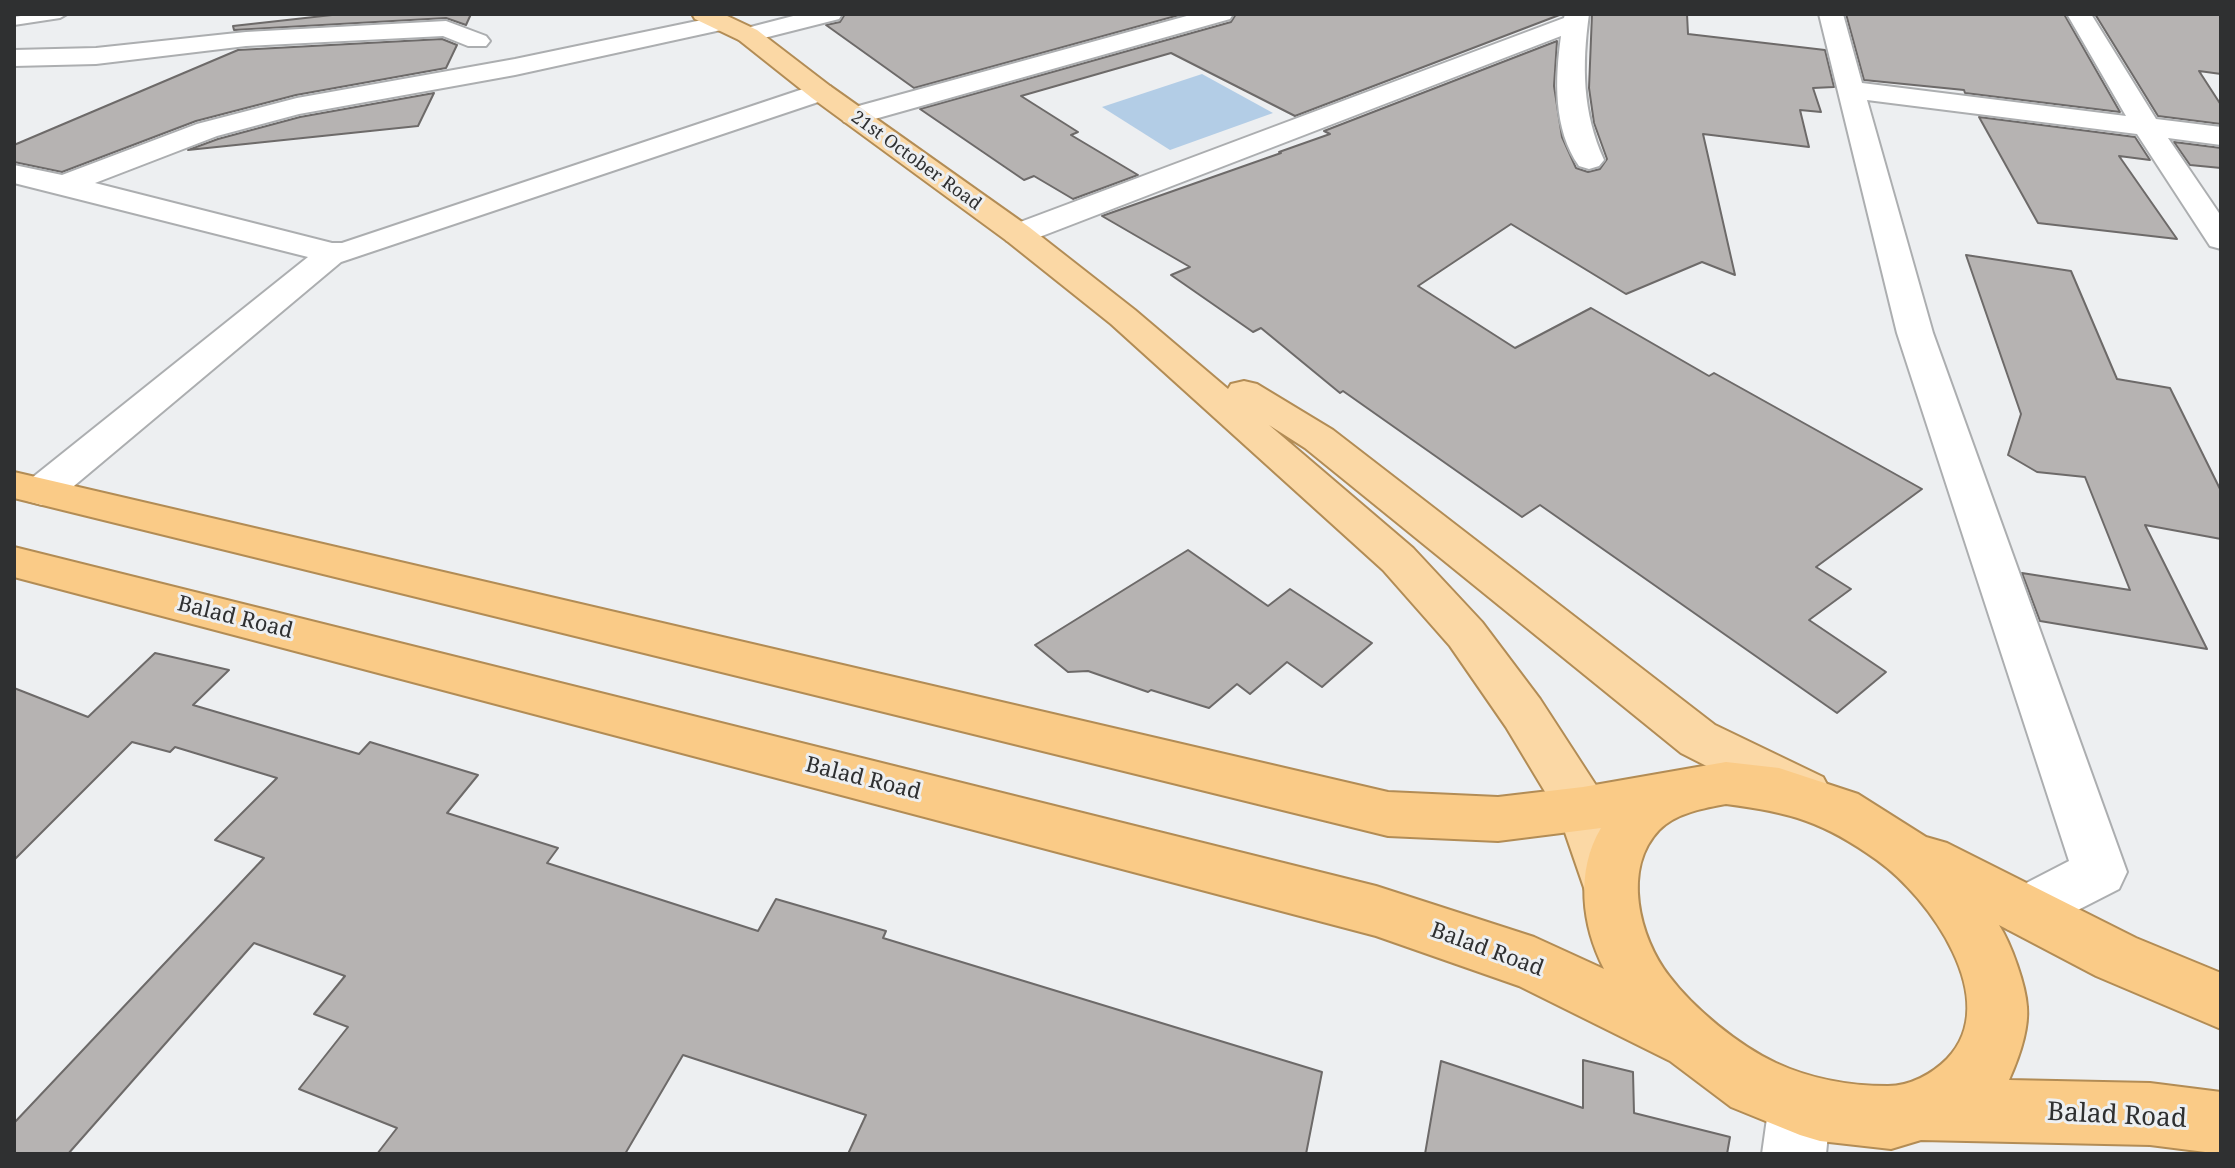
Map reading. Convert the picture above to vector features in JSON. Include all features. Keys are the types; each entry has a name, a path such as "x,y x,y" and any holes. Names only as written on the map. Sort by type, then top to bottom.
{"highway":[{"path":"28,488 1388,814 1498,819 1583,809 1726,783 1779,789 1840,810 1898,845 2116,957 2221,1001"},
{"name":"Balad Road","path":"14,562 1376,911 1534,964 1694,1044"},
{"path":"1680,792 1642,813 1618,847 1610,891 1619,941 1648,995 1694,1044 1753,1085 1797,1129 1820,1110 1891,1118 1950,1100 1987,1061 1998,1008 1983,949 1949,894 1898,845"},
{"name":"Balad Road","path":"1917,1110 2150,1114 2221,1123"}],"main road":[{"name":"21st October Road","path":"712,19 748,35 821,92 1018,234 1123,317"},
{"path":"1123,317 1398,559 1466,634 1523,713 1583,809 1610,891"},
{"path":"1123,317 1319,439 1698,739 1840,810"}],"street":[{"path":"748,35 830,14"},
{"path":"854,116 1221,14"},
{"path":"1831,14 1915,333 2100,872 2027,911"},
{"path":"2079,14 2146,126 2221,239"},
{"path":"1018,234 1576,18 1569,70 1572,118 1589,160"},
{"path":"64,184 207,130 297,106 515,67 712,19"},
{"path":"14,58 96,56 246,39 446,28 477,41"},
{"path":"1853,90 2221,136"},
{"path":"14,174 332,253 361,249 821,92"},
{"path":"28,488 332,253"}],"lane":[{"path":"14,21 60,14"}],"shaded area":[{"path":"1202,74 1273,113 1170,150 1102,107"}],"building":[{"path":"341,14 471,14 466,25 446,18 234,30 233,26"},
{"path":"845,14 1183,14 914,88 826,25 840,22"},
{"path":"1236,14 1562,14 1295,116 1171,53 1021,96 1078,132 1071,135 1138,175 1073,199 1034,176 1024,180 920,109 1231,22"},
{"path":"1592,14 1687,14 1688,34 1825,50 1834,87 1813,88 1821,112 1800,110 1809,147 1703,134 1735,275 1702,262 1626,294 1511,224 1418,286 1515,348 1591,308 1709,376 1714,373 1922,489 1816,567 1851,589 1809,620 1886,672 1837,713 1540,505 1522,517 1343,391 1340,393 1261,328 1253,332 1171,275 1190,267 1102,216 1281,153 1330,134 1324,131 1557,41 1554,86 1562,137 1576,168 1588,172 1600,169 1607,159 1594,123 1589,88"},
{"path":"1846,14 2064,14 2120,112 1965,93 1964,90 1864,80"},
{"path":"2095,14 2221,14 2221,74 2199,71 2221,105 2221,124 2158,116"},
{"path":"442,39 457,45 446,68 296,95 196,121 62,172 14,162 14,145 238,50"},
{"path":"434,93 418,126 188,150 300,117"},
{"path":"1979,117 2135,137 2150,160 2119,156 2177,239 2038,223"},
{"path":"2174,142 2221,148 2221,168 2190,165"},
{"path":"1966,255 2071,271 2117,379 2170,388 2221,491 2221,539 2145,525 2207,649 2040,621 2022,573 2130,590 2085,477 2037,472 2008,455 2021,414"},
{"path":"1188,550 1268,606 1290,589 1372,643 1322,687 1287,662 1250,694 1237,684 1209,708 1151,690 1148,692 1088,671 1068,672 1035,645"},
{"path":"155,653 229,670 193,705 359,754 370,742 478,775 447,813 558,848 547,863 758,931 776,899 886,931 883,938 1322,1072 1306,1154 848,1154 866,1115 683,1055 625,1154 377,1154 397,1128 299,1089 348,1027 314,1014 345,976 254,943 68,1154 14,1154 14,1123 264,858 215,840 277,778 175,747 170,752 132,742 14,860 14,688 88,717"},
{"path":"1583,1060 1633,1072 1634,1113 1730,1137 1727,1154 1425,1154 1441,1061 1583,1108"}]}
